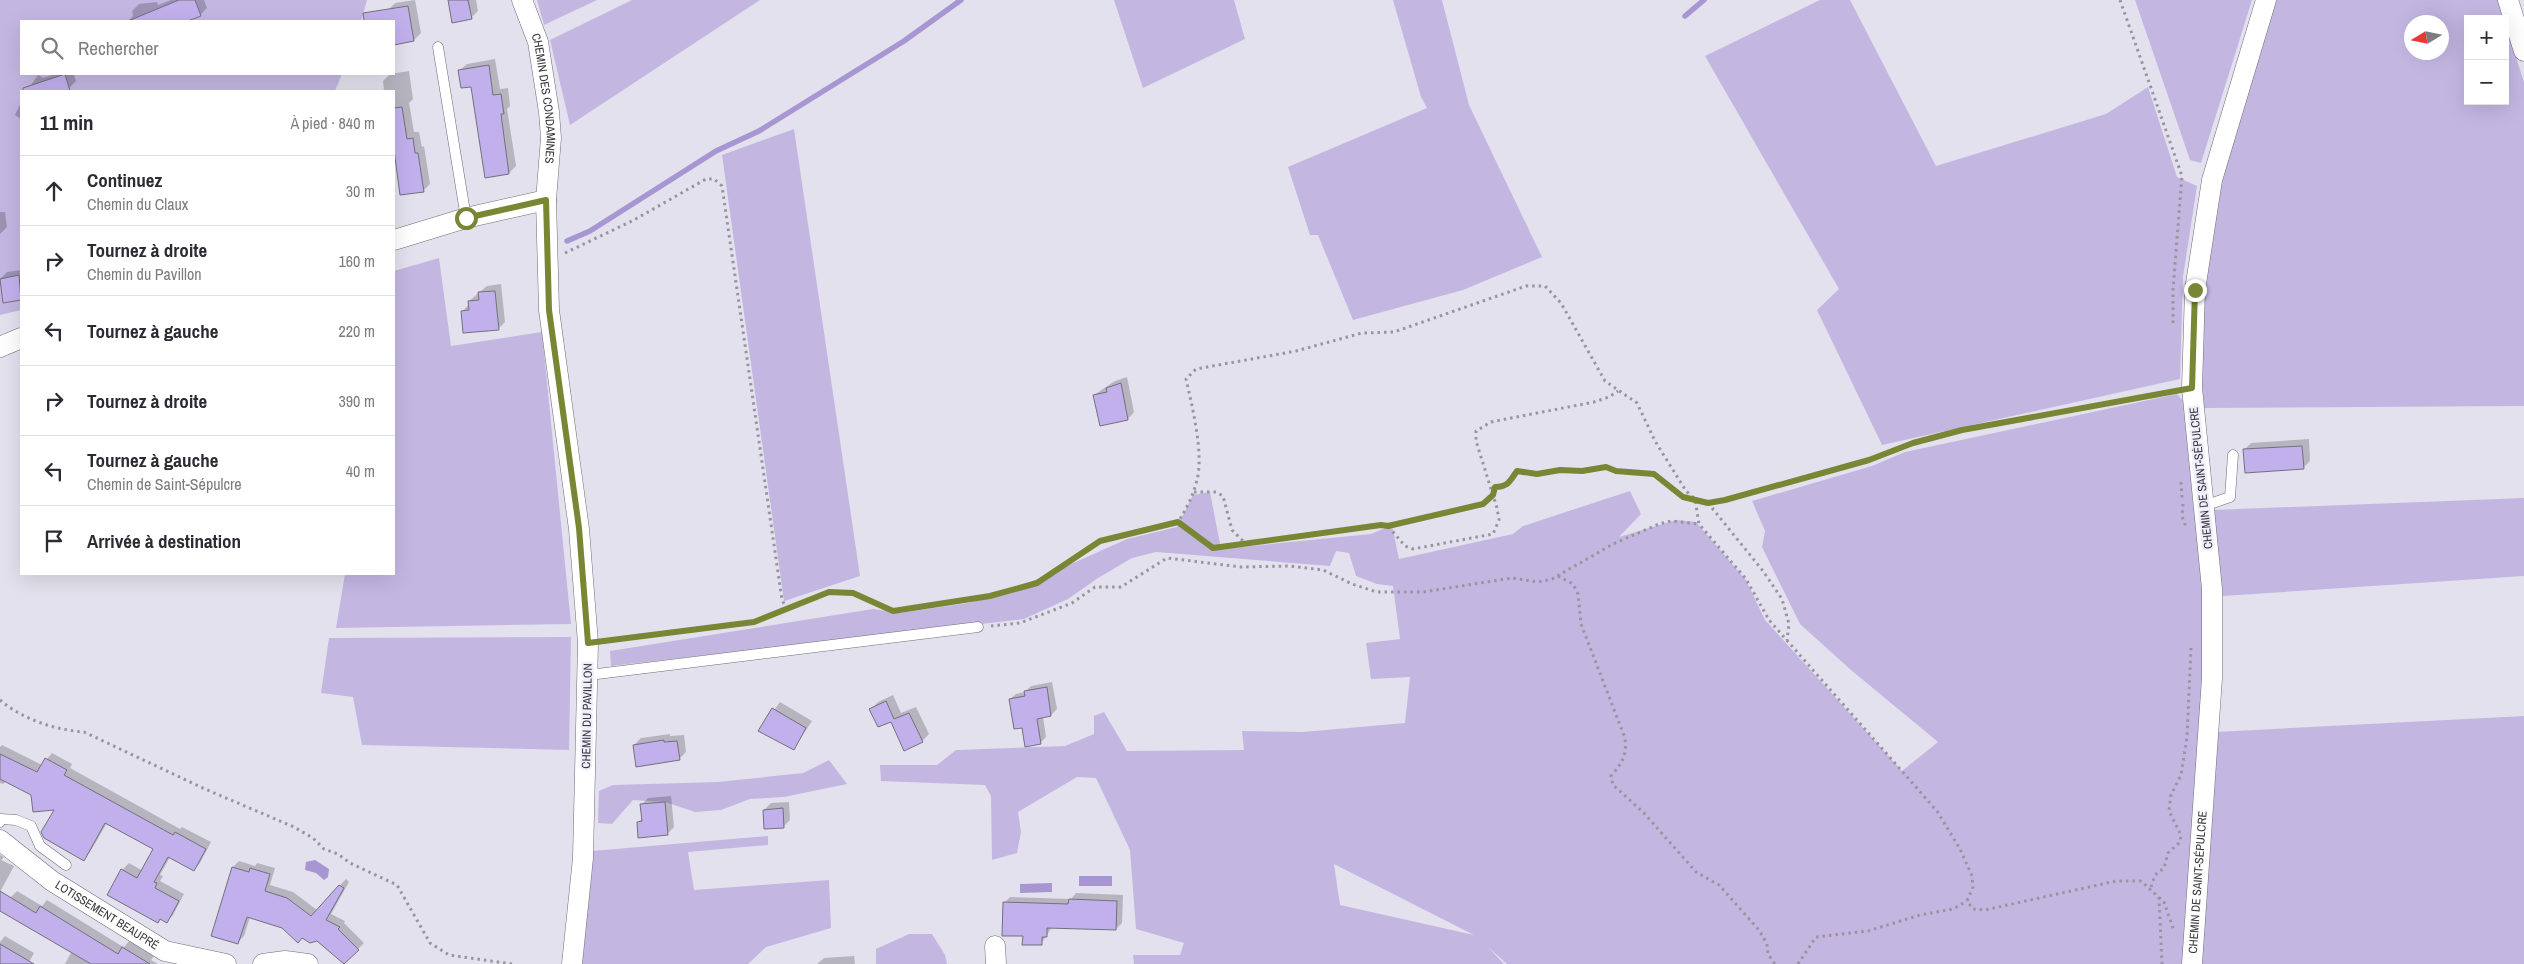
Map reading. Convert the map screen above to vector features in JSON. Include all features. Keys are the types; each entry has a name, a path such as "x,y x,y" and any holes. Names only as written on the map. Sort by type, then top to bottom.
{"street":[{"name":"CHEMIN DES CONDAMINES","path":"522,0 538,42 548,112 551,138 546,200"},
{"name":"CHEMIN DE SAINT-SÉPULCRE","path":"2192,964 2212,678 2212,589 2192,388 2195,290 2212,180 2266,0"},
{"path":"2508,0 2524,51"},
{"path":"395,240 466,218 546,200"},
{"name":"CHEMIN DU PAVILLON","path":"546,200 549,310 579,528 588,643 589,675 583,858 572,964"},
{"path":"0,347 20,338"},
{"name":"LOTISSEMENT BEAUPRÉ","path":"0,840 52,881 165,952 226,964"},
{"path":"263,964 285,961 308,964"}],"lane":[{"path":"438,47 466,218"},
{"path":"2204,506 2230,497 2233,455"},
{"path":"589,675 978,627"},
{"path":"0,822 1,819 16,820 30,826 40,846 66,865"}],"path":[{"path":"2120,0 2182,176 2172,290 2173,326"},
{"path":"547,260 582,246 626,224 706,180 714,180 722,186 782,600 787,609"},
{"path":"588,643 754,622 829,592 853,593 893,611 990,596 1037,583 1100,541 1178,522 1190,502 1198,478 1199,454 1186,379 1196,369 1296,352 1362,333 1394,332 1526,286 1545,286 1561,303 1605,381 1636,403 1655,441 1686,492 1695,499 1699,524 1746,579 1769,620 1937,810 1960,849 1972,876 1973,887 1967,901 1953,909 1920,915 1868,931 1816,937 1798,964"},
{"path":"2172,381 2173,400"},
{"path":"1178,522 1213,548 1381,525 1388,526 1483,504 1493,495 1493,489 1507,485 1517,471 1537,474 1560,470 1582,471 1599,467 1616,471 1654,474 1683,497 1708,503 1815,476 1869,460 1913,443 1962,430 2172,390 2192,388"},
{"path":"1388,526 1405,546 1413,548 1493,534 1498,520 1493,495 1476,441 1476,431 1491,422 1594,402 1609,397 1618,390"},
{"path":"2180,472 2182,516 2188,535"},
{"path":"1194,492 1216,492 1223,496 1232,530 1246,544"},
{"path":"1708,503 1763,571 1782,599 1789,624 1787,641"},
{"path":"978,627 1020,623 1072,603 1095,587 1121,587 1168,558 1242,567 1289,566 1324,570 1352,584 1377,592 1423,592 1512,578 1538,582 1558,576 1613,544 1659,524 1671,521 1699,524"},
{"path":"1558,576 1573,584 1578,594 1581,624 1625,738 1626,753 1624,761 1611,776 1613,785 1643,812 1696,872 1719,885 1724,890 1759,930 1766,944 1768,954 1775,964"},
{"path":"2151,888 2155,875 2164,868 2168,853 2180,842 2181,835 2169,811 2171,795 2181,775 2187,737 2192,640"},
{"path":"0,700 9,708 39,723 70,731 84,732 204,789 294,827 313,838 324,849 338,854 350,863 397,884 430,943 449,955 512,964"},
{"path":"1967,901 1973,908 1985,910 2116,882 2141,881 2158,895 2170,916 2174,932"},
{"path":"2158,895 2162,964"}],"shaded area":[{"path":"0,0 367,0 361,20 20,20 20,75 342,75 335,90 20,90 20,310 0,315"},
{"path":"537,0 597,0 544,25"},
{"path":"632,0 760,0 570,125 550,40"},
{"path":"1114,0 1234,0 1245,39 1143,88"},
{"path":"1393,0 1442,0 1469,105 1542,257 1463,290 1353,320 1318,235 1310,235 1288,167 1427,108 1421,97"},
{"path":"1820,0 1850,0 1936,166 2106,114 2148,87 2177,177 2197,186 2183,277 2180,379 1882,445 1817,310 1839,289 1705,56"},
{"path":"2135,0 2252,0 2201,163 2190,160"},
{"path":"2275,0 2498,0 2503,15 2464,15 2464,105 2509,105 2509,36 2524,82 2524,406 2203,408 2201,338 2206,259 2221,183"},
{"path":"794,129 860,576 784,601 722,155"},
{"path":"439,258 451,346 542,332 571,624 336,628 345,575 395,575 395,271"},
{"path":"2177,394 2186,404 2204,595 2203,686 2183,964 1507,964 1488,947 1504,964 1134,964 1133,955 1180,955 1184,943 1136,929 1130,850 1096,778 1077,777 1018,812 1021,832 1017,853 992,860 991,796 985,785 881,781 880,765 937,765 956,750 1065,746 1094,734 1094,716 1104,712 1127,751 1244,750 1242,731 1303,732 1405,723 1410,677 1371,679 1366,643 1400,639 1393,586 1377,584 1356,576 1349,553 1336,551 1330,566 1156,552 1132,558 1068,599 1024,619 611,666 610,651 873,609 900,613 968,603 1009,592 1127,539 1177,527 1193,495 1210,492 1221,549 1371,534 1392,525 1399,559 1513,534 1523,526 1630,491 1641,514 1619,537 1676,520 1696,522 1746,580 1765,620 1902,771 1938,742 1851,670 1800,624 1762,547 1765,531 1752,501 1872,466 1905,452","holes":["1334,864 1474,935 1340,905"]},
{"path":"2524,498 2524,576 2223,596 2212,510"},
{"path":"571,637 569,750 362,745 353,697 321,693 329,638"},
{"path":"2524,716 2524,964 2199,964 2216,732"},
{"path":"829,760 847,784 784,797 750,799 721,810 695,812 665,802 633,800 612,824 598,823 599,791 613,785 718,782 803,773"},
{"path":"768,836 768,845 688,852 694,890 829,880 831,928 766,947 748,964 580,964 592,851"},
{"path":"315,860 329,869 328,877 324,880 316,873 305,870 306,862"},
{"path":"1079,876 1112,876 1112,886 1079,886"},
{"path":"1052,883 1052,892 1020,893 1020,884"},
{"path":"909,934 932,934 945,955 947,964 876,964 876,949"}],"building":[{"path":"179,0 195,0 201,16 191,20 130,20"},
{"path":"448,0 468,0 472,19 452,23"},
{"path":"408,6 414,41 395,45 395,20 364,20 363,13"},
{"path":"489,65 493,95 501,94 504,114 501,114 509,174 485,178 471,87 461,88 458,70"},
{"path":"65,75 70,90 23,90 23,88"},
{"path":"402,107 407,139 413,138 415,153 418,153 424,192 400,195 395,158 395,108"},
{"path":"19,275 20,300 3,303 0,279"},
{"path":"495,291 499,330 463,333 461,311 469,310 468,301 479,300 478,292"},
{"path":"1121,383 1128,420 1100,426 1093,395 1107,392 1106,388"},
{"path":"2302,446 2304,469 2245,473 2243,449"},
{"path":"1047,687 1051,716 1037,719 1041,744 1025,747 1022,728 1014,729 1009,699 1025,696 1024,691"},
{"path":"886,701 894,719 909,713 923,742 904,751 891,722 878,727 869,709"},
{"path":"772,708 806,728 794,750 758,731"},
{"path":"664,740 664,742 677,741 680,760 636,767 633,745"},
{"path":"0,754 37,772 45,758 67,770 64,775 173,835 175,832 206,849 194,871 168,857 154,882 157,883 155,888 179,901 167,923 160,919 158,923 107,895 121,869 137,878 153,849 105,823 84,861 44,838 41,832 54,810 33,812 31,795 0,779"},
{"path":"665,802 668,835 638,838 637,822 642,821 640,804"},
{"path":"783,808 784,828 764,829 763,810"},
{"path":"232,867 249,872 250,868 270,874 265,891 287,898 311,916 339,885 344,888 326,920 340,927 338,929 359,950 344,964 317,941 310,943 302,938 298,943 282,928 247,917 238,944 211,936"},
{"path":"0,891 36,913 40,906 118,954 122,947 150,964 91,964 0,911"},
{"path":"1069,899 1117,901 1116,930 1047,928 1047,937 1042,937 1042,945 1022,945 1023,936 1002,936 1003,902 1068,904"},
{"path":"0,944 34,964 0,964"}],"waterway":[{"path":"567,241 590,231 716,151 759,131 904,41 961,0"},
{"path":"1685,16 1704,0"}],"route":[{"path":"466,218 546,200 549,310 579,528 588,643 754,622 829,592 853,593 893,611 990,596 1037,583 1100,541 1178,522 1213,548 1381,525 1388,526 1483,504 1493,495 1495,487 1507,485 1511,482 1517,471 1537,474 1560,470 1582,471 1606,467 1616,471 1654,474 1672,490 1691,500 1695,499 1708,503 1725,500 1815,476 1869,460 1913,443 1962,430 2172,390 2192,388 2195,290"}]}
